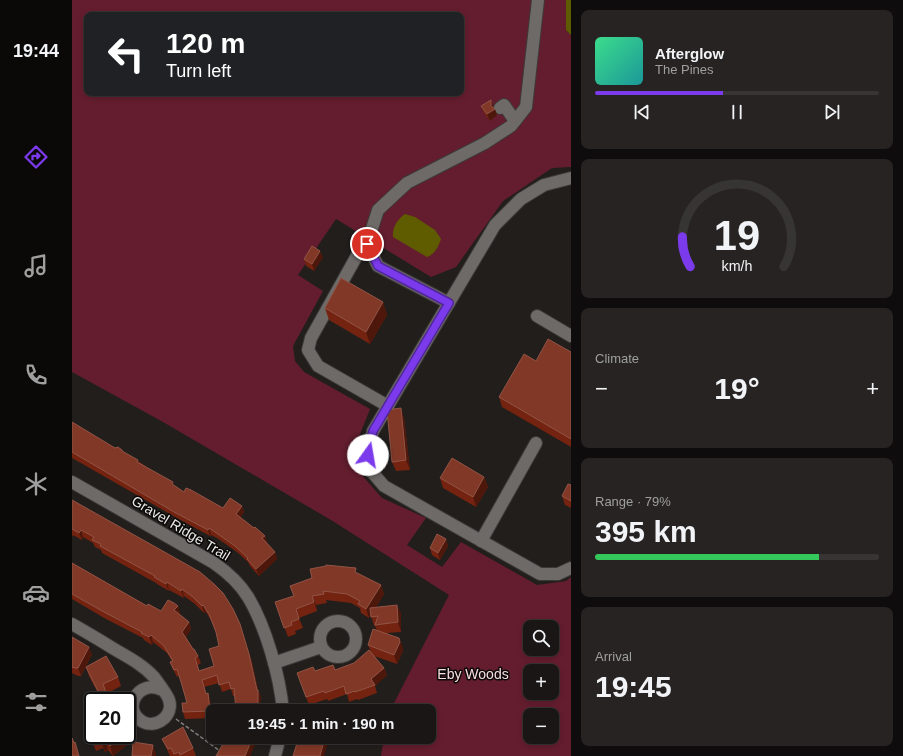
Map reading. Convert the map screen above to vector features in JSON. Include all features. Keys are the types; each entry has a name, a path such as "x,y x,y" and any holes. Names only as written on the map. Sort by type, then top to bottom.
{"street":[{"path":"449,303 378,266 367,244 378,210 407,183 485,143 511,126 526,108 538,0"},
{"path":"500,108 504,105 515,121"},
{"path":"571,178 544,185 521,199 495,225 373,431 368,455 372,472 384,486 540,574 558,574 571,568"},
{"path":"367,244 364,243 311,338 308,350 318,366 388,406"},
{"path":"537,316 571,336"},
{"path":"481,541 536,443"},
{"name":"Gravel Ridge Trail","path":"72,482 214,562 225,571 248,597 260,621 274,663 282,704"},
{"path":"72,624 138,663 154,677 162,690"},
{"path":"274,663 321,647"},
{"path":"275,756 278,744"}],"path":[{"path":"176,719 213,747 226,754"}],"green space":[{"name":"Eby Woods","path":"72,0 566,0 566,30 571,35 571,167 552,168 503,201 456,267 431,277 336,219 298,275 323,291 293,346 295,361 304,372 370,409 356,444 361,474 382,498 426,518 407,545 442,567 461,542 537,585 566,581 571,577 571,756 381,756 383,744 436,744 436,704 394,704 449,595 331,520 163,422 72,372"}],"shaded area":[{"path":"566,0 571,0 571,35 566,30"},
{"path":"405,214 415,217 435,230 441,239 436,250 430,256 427,257 393,237 393,230 396,224"}],"building":[{"path":"491,100 491,106 495,109 487,114 481,106"},
{"path":"312,246 320,251 312,264 304,259"},
{"path":"341,278 383,302 366,332 325,308"},
{"path":"548,339 571,352 571,439 499,397 524,354 536,361"},
{"path":"401,408 406,460 392,462 387,410"},
{"path":"72,422 115,448 118,447 138,460 137,462 173,482 172,484 184,492 186,488 191,490 223,508 230,498 242,506 236,514 265,536 262,538 275,552 256,569 247,559 248,558 235,546 209,528 208,530 174,512 72,452"},
{"path":"452,458 484,477 473,497 440,478"},
{"path":"568,484 571,485 571,501 562,496"},
{"path":"72,500 200,572 214,584 223,593 240,624 258,690 258,704 235,704 234,688 231,689 229,682 219,685 217,675 202,680 206,694 208,693 209,704 206,704 206,711 183,712 182,703 187,703 182,685 177,669 174,670 170,662 173,661 164,646 151,635 149,637 141,633 142,632 72,594 72,563 147,606 148,604 161,611 168,600 178,606 174,610 189,622 182,632 198,656 195,658 199,671 214,666 209,649 219,646 216,632 209,614 203,605 202,606 182,589 181,591 167,582 166,584 154,577 155,576 100,546 101,544 92,540 94,537 81,530 79,533 72,529"},
{"path":"437,534 446,539 438,553 430,548"},
{"path":"326,565 356,568 355,572 381,585 366,609 358,604 360,601 347,594 323,591 324,594 312,596 314,602 296,609 299,619 291,622 292,625 284,628 275,602 294,596 290,586 312,578 310,569"},
{"path":"397,605 398,622 375,625 378,616 371,617 370,608"},
{"path":"373,629 399,638 400,642 394,655 368,645"},
{"path":"72,637 89,647 78,668 72,667"},
{"path":"369,650 384,668 371,679 375,685 346,694 344,686 325,693 324,691 306,697 297,673 313,667 315,671 333,665 335,670 354,663"},
{"path":"106,656 118,677 103,684 106,692 98,692 86,667"},
{"path":"183,727 193,748 180,755 179,752 174,754 171,748 168,749 162,739"},
{"path":"72,738 74,743 75,742 79,756 72,756"},
{"path":"136,742 153,745 151,756 132,756 133,744 136,744"},
{"path":"223,744 250,744 245,756 216,756"},
{"path":"297,744 323,744 320,756 293,756"}],"route":[{"path":"367,244 378,266 449,303 373,431 368,455"}]}
